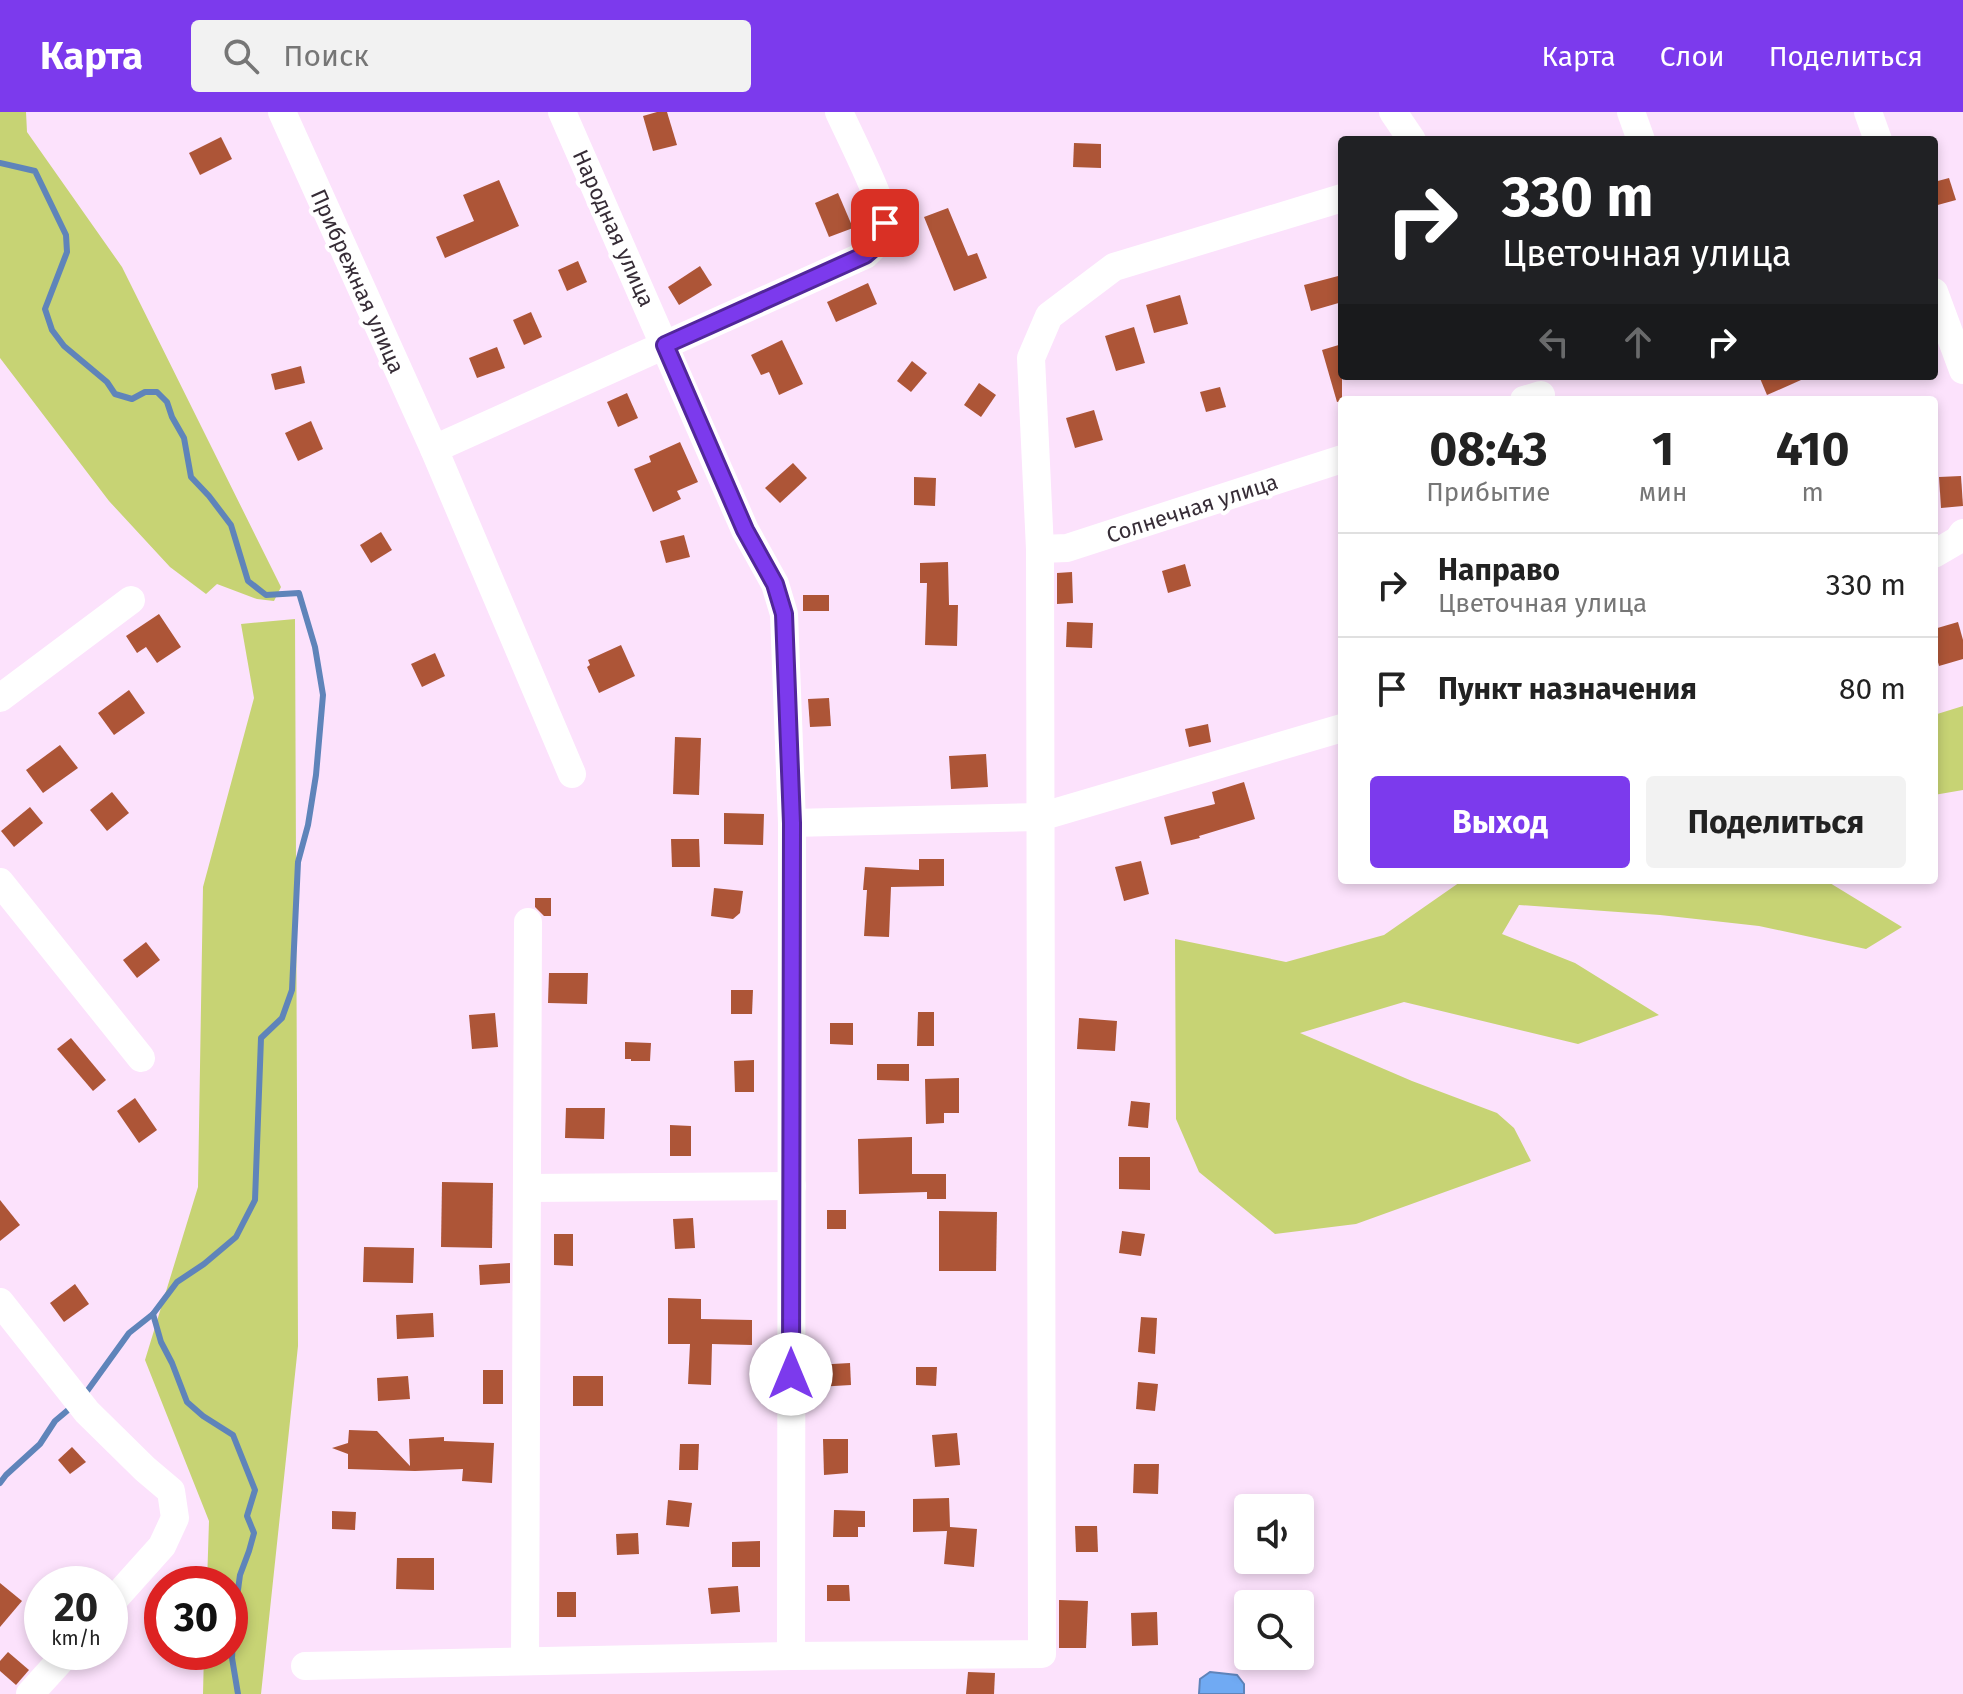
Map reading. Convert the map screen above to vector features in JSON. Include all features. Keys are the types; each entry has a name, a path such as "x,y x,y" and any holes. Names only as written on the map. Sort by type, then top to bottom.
{"street":[{"name":"Прибрежная улица","path":"282,112 434,449 572,774"},
{"name":"Народная улица","path":"562,112 745,530 775,584 784,614 792,823 791,1656"},
{"path":"434,449 865,255 879,243 885,223 881,206 839,112"},
{"path":"1393,112 1409,136"},
{"path":"1631,112 1640,136"},
{"path":"1868,112 1877,136"},
{"path":"305,1666 1042,1654 1040,549 1031,358 1049,316 1114,267 1338,199"},
{"path":"1938,303 1963,370"},
{"name":"Солнечная улица","path":"1040,549 1067,548 1338,460"},
{"path":"1938,552 1958,540 1963,533"},
{"path":"0,698 131,600"},
{"path":"792,823 1040,817 1338,729"},
{"path":"0,882 141,1058"},
{"path":"525,1661 528,922"},
{"path":"527,1188 792,1186"},
{"path":"0,1302 79,1403 171,1491 175,1518 162,1546 128,1584"},
{"path":"30,1694 52,1670"}],"green space":[{"path":"0,112 26,112 27,132 122,267 281,587 274,601 257,599 217,584 206,594 170,567 109,501 0,358"},
{"path":"295,619 298,1346 261,1694 203,1694 204,1670 248,1670 248,1566 208,1566 209,1521 145,1360 198,1187 203,887 254,698 241,624"},
{"path":"1963,706 1963,790 1938,794 1938,714"},
{"path":"1457,884 1832,884 1902,927 1866,949 1759,926 1519,905 1502,934 1575,963 1659,1015 1578,1044 1404,1002 1300,1033 1497,1113 1514,1128 1531,1161 1356,1224 1275,1234 1199,1172 1176,1119 1175,939 1286,962 1384,935"}],"water":[{"path":"1210,1672 1237,1675 1244,1684 1244,1694 1199,1694 1200,1679"}],"building":[{"path":"667,112 677,145 653,151 643,116"},
{"path":"221,137 232,159 200,175 189,153"},
{"path":"1074,143 1101,144 1101,168 1073,167"},
{"path":"1949,178 1956,200 1938,205 1938,181"},
{"path":"499,180 519,226 445,258 436,237 474,221 463,195"},
{"path":"838,193 853,228 829,237 815,203"},
{"path":"948,208 968,256 977,253 987,278 954,291 924,217"},
{"path":"578,261 587,282 567,291 558,270"},
{"path":"700,266 712,285 679,305 668,287"},
{"path":"1338,276 1338,303 1311,311 1304,285"},
{"path":"868,283 877,304 836,322 827,302"},
{"path":"1180,295 1188,324 1154,333 1146,305"},
{"path":"531,312 542,337 524,345 513,320"},
{"path":"1134,327 1145,363 1116,371 1105,336"},
{"path":"782,340 803,384 779,395 769,372 761,375 751,355"},
{"path":"1338,345 1338,380 1342,380 1342,396 1338,396 1338,402 1337,402 1322,350"},
{"path":"497,347 505,368 477,378 469,358"},
{"path":"912,361 927,373 911,392 897,381"},
{"path":"301,366 305,383 275,390 271,374"},
{"path":"1761,380 1801,380 1767,395"},
{"path":"979,383 996,395 981,417 964,405"},
{"path":"1220,387 1226,407 1206,412 1200,392"},
{"path":"627,393 638,418 618,427 607,402"},
{"path":"1094,410 1103,440 1075,448 1066,418"},
{"path":"311,421 323,449 298,461 285,433"},
{"path":"680,442 698,482 677,491 681,499 653,512 634,469 651,462 649,456"},
{"path":"793,463 807,478 780,503 765,488"},
{"path":"1961,476 1963,506 1941,508 1939,477"},
{"path":"914,477 936,478 935,506 914,505"},
{"path":"381,532 392,550 371,563 360,545"},
{"path":"684,535 690,557 666,563 660,541"},
{"path":"948,562 949,605 958,605 957,646 925,645 927,583 920,583 920,563"},
{"path":"1185,564 1191,586 1168,593 1162,571"},
{"path":"1072,572 1073,603 1057,604 1057,573"},
{"path":"803,595 829,595 829,611 803,611"},
{"path":"159,614 181,647 157,663 146,647 137,653 126,636"},
{"path":"1067,622 1093,623 1092,648 1066,647"},
{"path":"1958,622 1963,640 1963,659 1939,666 1938,628"},
{"path":"621,645 635,676 599,693 587,667 590,665 588,660"},
{"path":"435,653 445,676 422,687 411,664"},
{"path":"129,690 145,713 114,735 98,713"},
{"path":"829,698 831,726 810,727 808,699"},
{"path":"1208,724 1211,742 1189,747 1185,729"},
{"path":"675,737 701,738 699,795 673,794"},
{"path":"60,745 78,768 43,793 26,770"},
{"path":"986,754 988,787 951,789 949,756"},
{"path":"1244,782 1255,819 1171,845 1164,817 1215,804 1212,792"},
{"path":"112,792 129,813 107,831 90,810"},
{"path":"30,807 43,823 14,847 1,831"},
{"path":"724,813 764,814 763,845 724,844"},
{"path":"671,839 699,839 700,867 672,867"},
{"path":"919,859 944,859 944,886 891,887 889,937 864,936 865,867 919,870"},
{"path":"1141,861 1149,894 1124,901 1115,867"},
{"path":"714,888 743,891 740,913 733,919 711,916"},
{"path":"535,898 551,898 551,916 544,916 535,907"},
{"path":"146,942 160,960 137,978 123,960"},
{"path":"549,973 588,973 587,1004 548,1003"},
{"path":"731,990 753,990 752,1014 731,1014"},
{"path":"918,1012 934,1012 934,1046 917,1046"},
{"path":"495,1013 498,1047 472,1049 469,1015"},
{"path":"1079,1018 1117,1021 1115,1051 1077,1049"},
{"path":"830,1023 853,1023 853,1045 830,1044"},
{"path":"71,1038 106,1080 93,1091 57,1049"},
{"path":"625,1042 651,1043 650,1061 625,1059"},
{"path":"754,1060 754,1092 735,1092 734,1061"},
{"path":"877,1064 909,1064 909,1081 877,1080"},
{"path":"959,1078 959,1113 944,1113 944,1123 926,1124 925,1079"},
{"path":"135,1098 157,1130 139,1143 117,1111"},
{"path":"1131,1101 1150,1103 1148,1128 1128,1126"},
{"path":"566,1108 605,1108 604,1139 565,1138"},
{"path":"670,1125 691,1126 691,1156 670,1156"},
{"path":"912,1137 912,1174 946,1174 946,1199 927,1199 927,1192 859,1194 858,1139"},
{"path":"1119,1157 1150,1157 1150,1190 1119,1189"},
{"path":"442,1182 493,1183 492,1248 441,1247"},
{"path":"0,1200 20,1225 0,1241"},
{"path":"827,1210 846,1210 846,1229 827,1229"},
{"path":"939,1211 997,1212 996,1271 939,1271"},
{"path":"693,1218 695,1248 675,1249 673,1219"},
{"path":"1122,1231 1145,1234 1141,1256 1119,1253"},
{"path":"554,1234 573,1234 573,1266 554,1265"},
{"path":"364,1247 414,1248 413,1283 363,1282"},
{"path":"510,1263 510,1283 480,1285 479,1265"},
{"path":"75,1284 89,1304 64,1322 50,1303"},
{"path":"668,1298 701,1299 701,1319 752,1320 752,1345 712,1344 711,1385 688,1384 690,1344 668,1344"},
{"path":"433,1313 434,1337 397,1339 396,1315"},
{"path":"1141,1317 1157,1318 1155,1354 1138,1352"},
{"path":"850,1363 851,1385 817,1387 815,1365"},
{"path":"916,1367 937,1367 936,1386 916,1385"},
{"path":"483,1370 503,1370 503,1404 483,1404"},
{"path":"408,1376 410,1399 378,1401 377,1378"},
{"path":"573,1376 603,1376 603,1406 573,1406"},
{"path":"1138,1382 1158,1384 1155,1411 1136,1409"},
{"path":"349,1430 377,1431 410,1466 409,1439 444,1437 444,1441 494,1443 492,1483 462,1481 463,1469 348,1469 348,1454 332,1448 348,1443"},
{"path":"957,1433 960,1465 935,1467 932,1435"},
{"path":"823,1439 848,1439 848,1473 824,1475"},
{"path":"680,1444 699,1444 698,1470 679,1470"},
{"path":"72,1447 86,1462 70,1474 58,1460"},
{"path":"1134,1464 1159,1464 1158,1494 1133,1493"},
{"path":"949,1498 950,1527 977,1529 974,1567 944,1564 947,1531 913,1532 913,1499"},
{"path":"668,1500 692,1503 689,1527 666,1525"},
{"path":"834,1510 865,1511 865,1527 858,1527 858,1537 833,1537"},
{"path":"332,1511 356,1512 355,1530 332,1529"},
{"path":"1075,1526 1097,1526 1098,1552 1076,1552"},
{"path":"638,1533 639,1554 617,1555 616,1534"},
{"path":"760,1541 760,1567 732,1567 732,1542"},
{"path":"397,1558 434,1558 434,1590 396,1589"},
{"path":"0,1583 22,1601 0,1627"},
{"path":"827,1585 849,1585 850,1601 827,1601"},
{"path":"738,1586 740,1612 711,1614 708,1588"},
{"path":"557,1592 576,1592 576,1617 557,1617"},
{"path":"1059,1600 1088,1601 1086,1648 1059,1648"},
{"path":"1157,1612 1158,1645 1132,1646 1131,1613"},
{"path":"8,1652 24,1666 24,1670 29,1670 16,1685 0,1671 0,1661"},
{"path":"968,1672 995,1673 994,1694 966,1694"}],"waterway":[{"path":"0,163 35,171 66,235 67,252 45,309 52,330 64,346 107,382 115,394 132,399 145,392 157,392 167,402 184,438 191,477 231,525 248,581 266,595 299,593 315,647 323,695 316,775 298,862 292,990 282,1018 261,1038 255,1200 236,1237 177,1282 153,1314 161,1342 187,1402 233,1435 255,1490 247,1516 254,1533 240,1575 234,1619 232,1658 238,1694"},
{"path":"85,1394 129,1333 153,1314"},
{"path":"0,1483 40,1444 55,1421 74,1405"}],"route":[{"path":"791,1374 792,823 784,614 775,584 745,530 665,345 865,255 879,243 885,223"}]}
